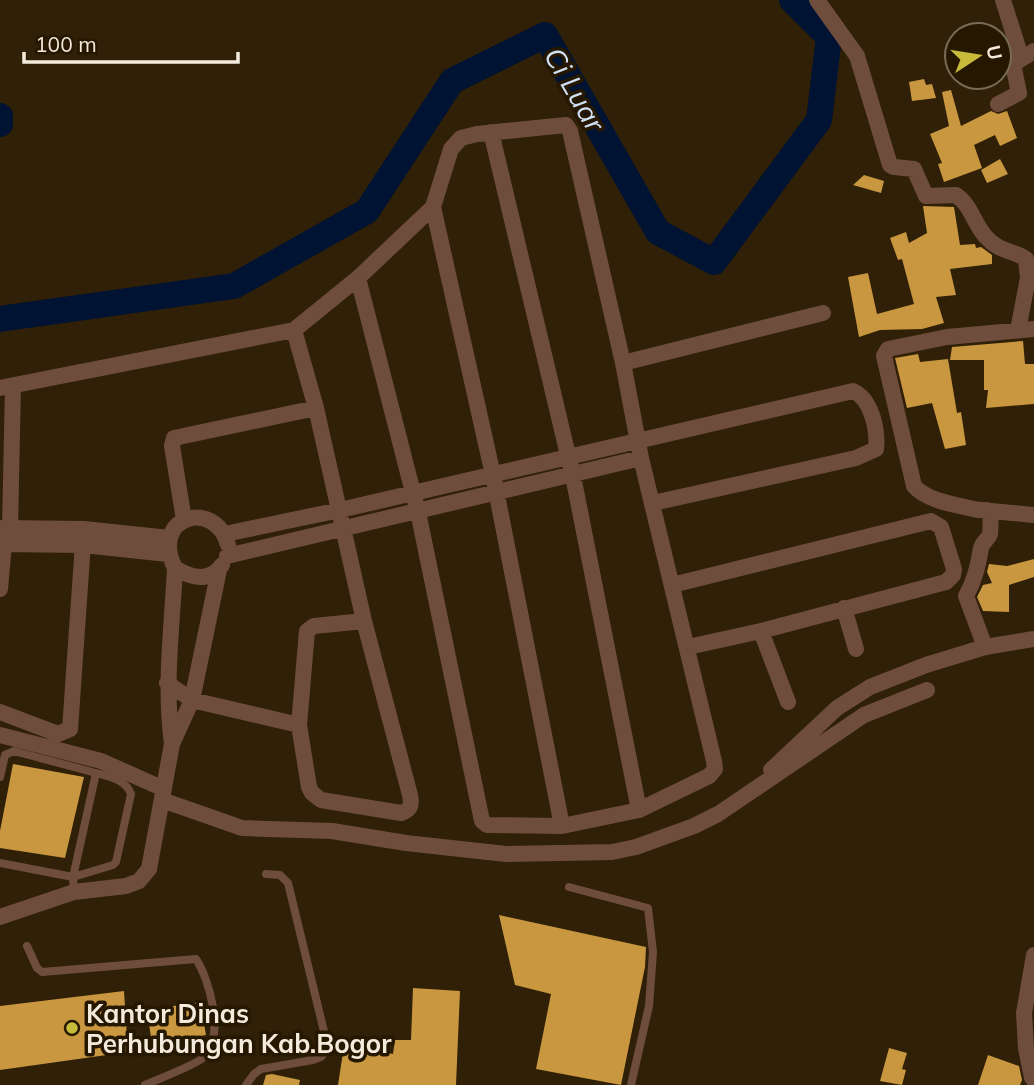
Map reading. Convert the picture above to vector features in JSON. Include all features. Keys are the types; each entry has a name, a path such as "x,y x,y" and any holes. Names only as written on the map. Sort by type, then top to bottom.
{"street":[{"path":"817,0 857,56 890,165 914,169 926,196 951,193 962,199 986,237 1003,251 1024,257 1031,278 1026,329 947,337 888,349 884,356 914,486 945,504 1034,515"},
{"path":"998,104 1020,92 1014,67 1016,61 1028,54 1003,0"},
{"path":"0,589 5,528 7,387 294,330 358,278 433,207 453,144 461,138 491,132 562,124 569,128 623,363 641,458 688,647 715,769 709,776 639,810 562,826 487,825 480,817 418,512 358,278"},
{"path":"491,132 569,457 639,810"},
{"path":"433,207 493,475 562,826"},
{"path":"623,363 823,313"},
{"path":"294,330 316,408 364,621 410,795 411,802 407,811 401,813 317,798 309,787 299,725 307,631 314,626 364,621"},
{"path":"225,534 413,494 853,391 859,393 875,421 876,449 856,458 653,503"},
{"path":"184,520 172,446 174,438 316,408"},
{"path":"5,528 84,537 171,554 189,577 205,577 223,563 344,527 573,476 641,458"},
{"path":"985,647 966,596 974,583 976,565 981,560 982,545 989,537 991,511"},
{"path":"0,917 74,884 126,886 145,876 149,869 172,744 192,699 228,545 225,534 215,522 200,517 184,520 174,528 167,683 172,744"},
{"path":"672,585 931,521 941,527 954,569 954,575 950,579 761,631 688,647"},
{"path":"2,544 84,537"},
{"path":"0,712 58,734 70,729 84,537"},
{"path":"844,608 856,649"},
{"path":"761,631 788,702"},
{"path":"753,791 815,726 856,694 926,665 985,647 1034,639"},
{"path":"167,683 192,699 299,725"},
{"path":"0,735 101,761 163,794 242,828 332,831 506,855 612,852 636,847 694,826 718,814 864,715 927,690"},
{"path":"1032,1080 1026,1048 1024,1013 1034,955"}],"lane":[{"path":"0,776 5,755 14,751 116,779 128,788 131,794 116,862 113,865 74,884 0,863"},
{"path":"74,884 96,773"},
{"path":"246,1085 261,1069 313,1060 321,1057 328,1048 288,883 280,875 266,874"},
{"path":"569,887 648,908 653,952 649,1006 631,1085"},
{"path":"27,946 37,968 42,972 196,959 205,974 210,991 214,1031 212,1044 203,1058 145,1085"}],"building":[{"path":"924,79 926,85 932,84 936,98 912,101 909,82"},
{"path":"951,91 961,126 991,111 998,114 1007,111 1017,138 1000,146 995,135 974,145 982,168 944,182 938,164 942,163 930,134 949,126 942,92"},
{"path":"1000,159 1008,174 987,183 981,170"},
{"path":"864,175 884,181 881,193 853,185"},
{"path":"923,206 954,207 960,245 975,244 976,248 981,247 992,255 992,264 950,269 956,295 936,297 944,323 922,329 880,330 859,337 848,277 868,273 877,314 914,304 902,259 898,260 890,238 906,232 909,243 927,233"},
{"path":"1023,341 1025,364 1034,364 1034,404 986,408 988,390 984,390 984,360 950,360 952,347"},
{"path":"918,354 920,362 948,359 957,413 961,412 966,445 945,449 932,403 907,408 895,358"},
{"path":"1034,559 1034,577 1009,585 1009,612 983,611 977,597 983,585 992,583 987,572 989,564 1007,566"},
{"path":"13,764 84,777 65,858 0,848 0,831"},
{"path":"499,915 646,947 645,967 621,1085 536,1069 551,994 515,985"},
{"path":"413,988 460,991 456,1085 338,1085 344,1046 393,1054 395,1040 411,1040"},
{"name":"Kantor Dinas Perhubungan Kab.Bogor","path":"124,991 128,1052 0,1070 0,1006"},
{"path":"200,1002 206,1035 152,1044 147,1010"},
{"path":"889,1048 907,1053 902,1069 906,1070 902,1085 880,1081"},
{"path":"988,1055 1019,1066 1022,1080 1020,1085 978,1085"},
{"path":"266,1075 300,1080 299,1085 263,1085"}],"waterway":[{"name":"Ci Luar","path":"0,319 234,286 367,211 452,81 545,35 658,232 714,262 819,120 829,37 792,0"},
{"name":"Ci Luar","path":"0,116 0,124"}],"place":[{"name":"Kantor Dinas Perhubungan Kab.Bogor","path":"72,1028"}]}
